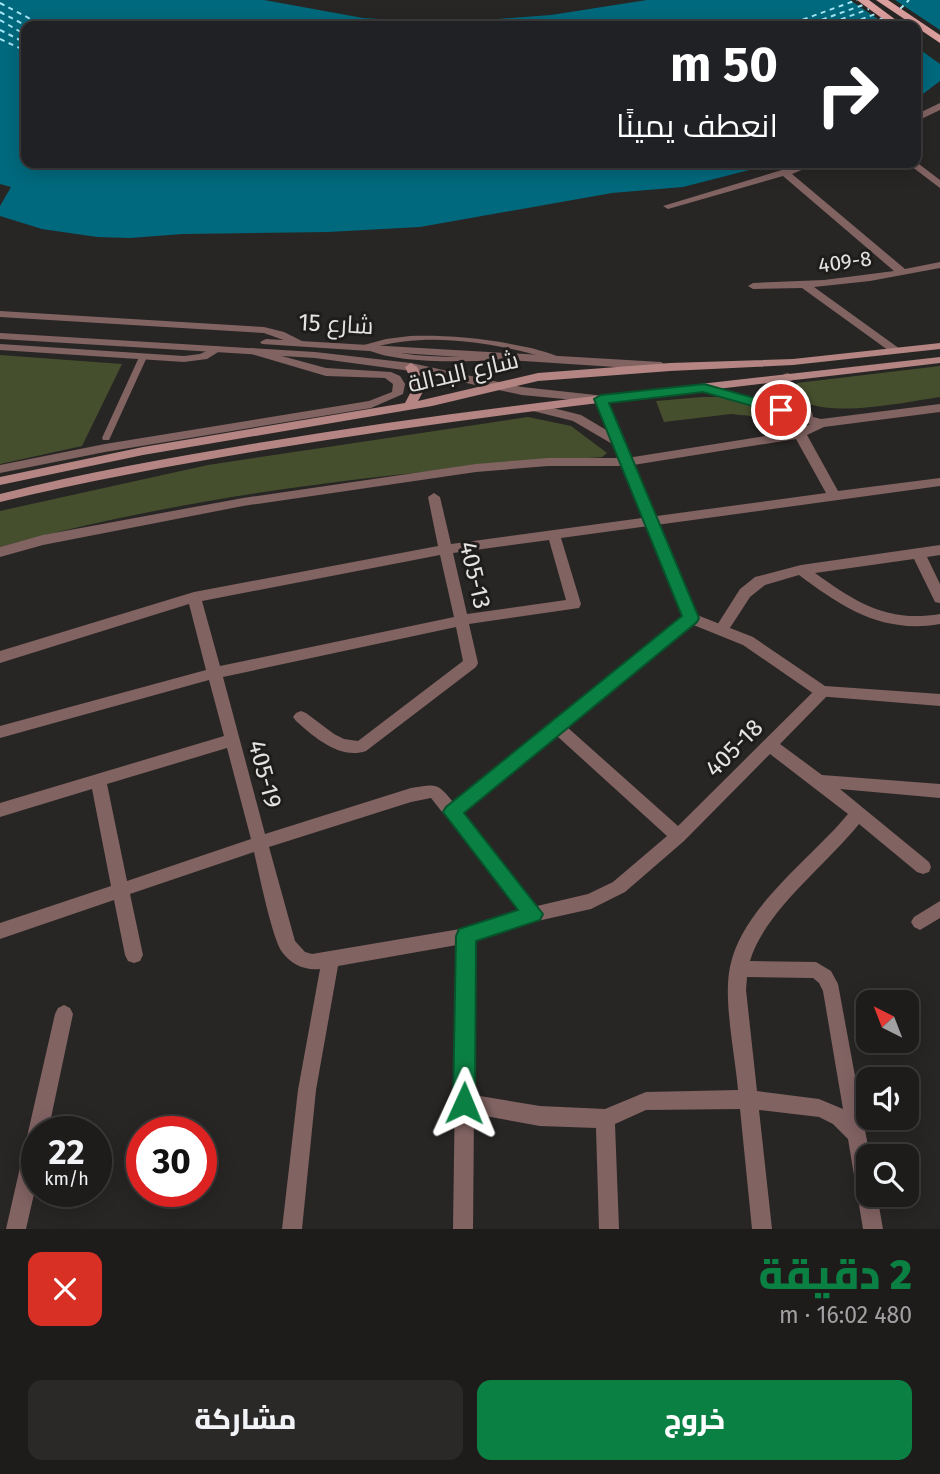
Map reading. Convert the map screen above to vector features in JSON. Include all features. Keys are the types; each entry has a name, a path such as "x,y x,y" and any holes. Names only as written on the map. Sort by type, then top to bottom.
{"main road":[{"path":"862,0 894,21"},
{"path":"881,0 912,21"},
{"path":"921,27 940,40"},
{"path":"921,40 940,53"},
{"name":"شارع البدالة","path":"0,481 100,458 409,406 538,377 670,367 763,365 940,346"},
{"name":"شارع البدالة","path":"0,498 97,476 277,443 601,399 940,360"},
{"path":"409,406 420,386 411,367"}],"street":[{"path":"921,116 940,106"},
{"path":"668,205 799,168"},
{"path":"918,168 940,185"},
{"path":"785,173 903,273"},
{"name":"409-8","path":"753,286 806,287 940,265"},
{"path":"806,287 896,351"},
{"path":"0,314 216,339 208,355 191,359 0,347"},
{"name":"شارع 15","path":"0,327 154,341"},
{"name":"شارع 15","path":"0,336 154,341 216,339 298,348 411,367 497,386 601,399"},
{"name":"شارع 15","path":"216,339 243,349 367,347 670,367"},
{"path":"0,469 105,448 371,404 392,398 399,388 396,379 387,375 319,370 243,349"},
{"path":"788,377 783,384 789,399 821,423"},
{"path":"704,388 821,423"},
{"path":"601,399 691,618 761,649 822,692 940,700"},
{"path":"537,408 577,418 618,443"},
{"path":"0,552 43,540 243,502 476,468 548,462 627,463 800,434 821,423 940,408"},
{"path":"800,434 834,496"},
{"path":"0,657 194,597 446,549 940,482"},
{"name":"405-13","path":"301,717 328,739 343,747 361,747 471,663 434,497"},
{"path":"0,732 214,673 461,620 574,604 554,535"},
{"path":"721,630 745,593 760,581 801,570 940,550"},
{"path":"918,553 940,598"},
{"path":"801,570 862,611 890,620 922,622 940,619"},
{"name":"405-19","path":"194,597 287,945 299,958"},
{"path":"453,812 691,618"},
{"name":"405-18","path":"299,958 312,962 330,960 466,936 533,914 591,901 619,887 678,836 822,692"},
{"path":"558,728 678,836"},
{"path":"0,810 232,740"},
{"path":"769,745 819,781 923,867"},
{"path":"98,779 134,955"},
{"path":"819,781 940,791"},
{"path":"0,931 260,843 426,791 435,791 533,914"},
{"path":"762,1229 737,990 738,969 747,944 762,921 858,813"},
{"path":"920,922 940,909"},
{"path":"463,1229 466,936"},
{"path":"292,1229 307,1090 330,960"},
{"path":"738,969 816,970 825,977 832,990 873,1229"},
{"path":"41,1116 64,1014"},
{"path":"464,1103 540,1116 605,1119 646,1101 748,1099 819,1108 840,1117 857,1135"},
{"path":"605,1119 609,1229"},
{"path":"16,1229 21,1206"}],"lane":[{"path":"367,347 401,338 504,343 558,359"},
{"path":"106,438 143,357"}],"green space":[{"path":"0,355 122,364 82,446 0,464"},
{"path":"940,366 940,397 841,409 806,402 796,393 797,383"},
{"path":"723,397 777,414 761,417 731,414 664,422 656,401"},
{"path":"528,417 571,426 607,453 602,457 374,477 223,498 74,528 0,547 0,511 208,465"}],"water":[{"path":"0,0 264,0 363,18 412,21 21,21 21,168 757,168 683,187 612,193 420,227 130,238 97,237 42,229 0,216 0,206 11,187 0,184"},
{"path":"647,0 940,0 940,81 921,95 921,21 472,21 551,15"}],"pier":[{"path":"850,0 895,0 940,30 940,64 921,50 921,21 881,21"}],"ferry route":[{"path":"799,21 857,0"},
{"path":"900,9 909,0"},
{"path":"0,3 34,21"},
{"path":"818,21 863,5"},
{"path":"837,21 869,9"},
{"path":"0,12 21,23"},
{"path":"856,21 878,13"},
{"path":"875,21 883,18"},
{"path":"0,20 21,32"},
{"path":"0,30 21,40"},
{"path":"0,39 21,49"}],"route":[{"path":"464,1103 466,936 533,914 453,812 691,618 601,399 704,388 781,410"}]}
